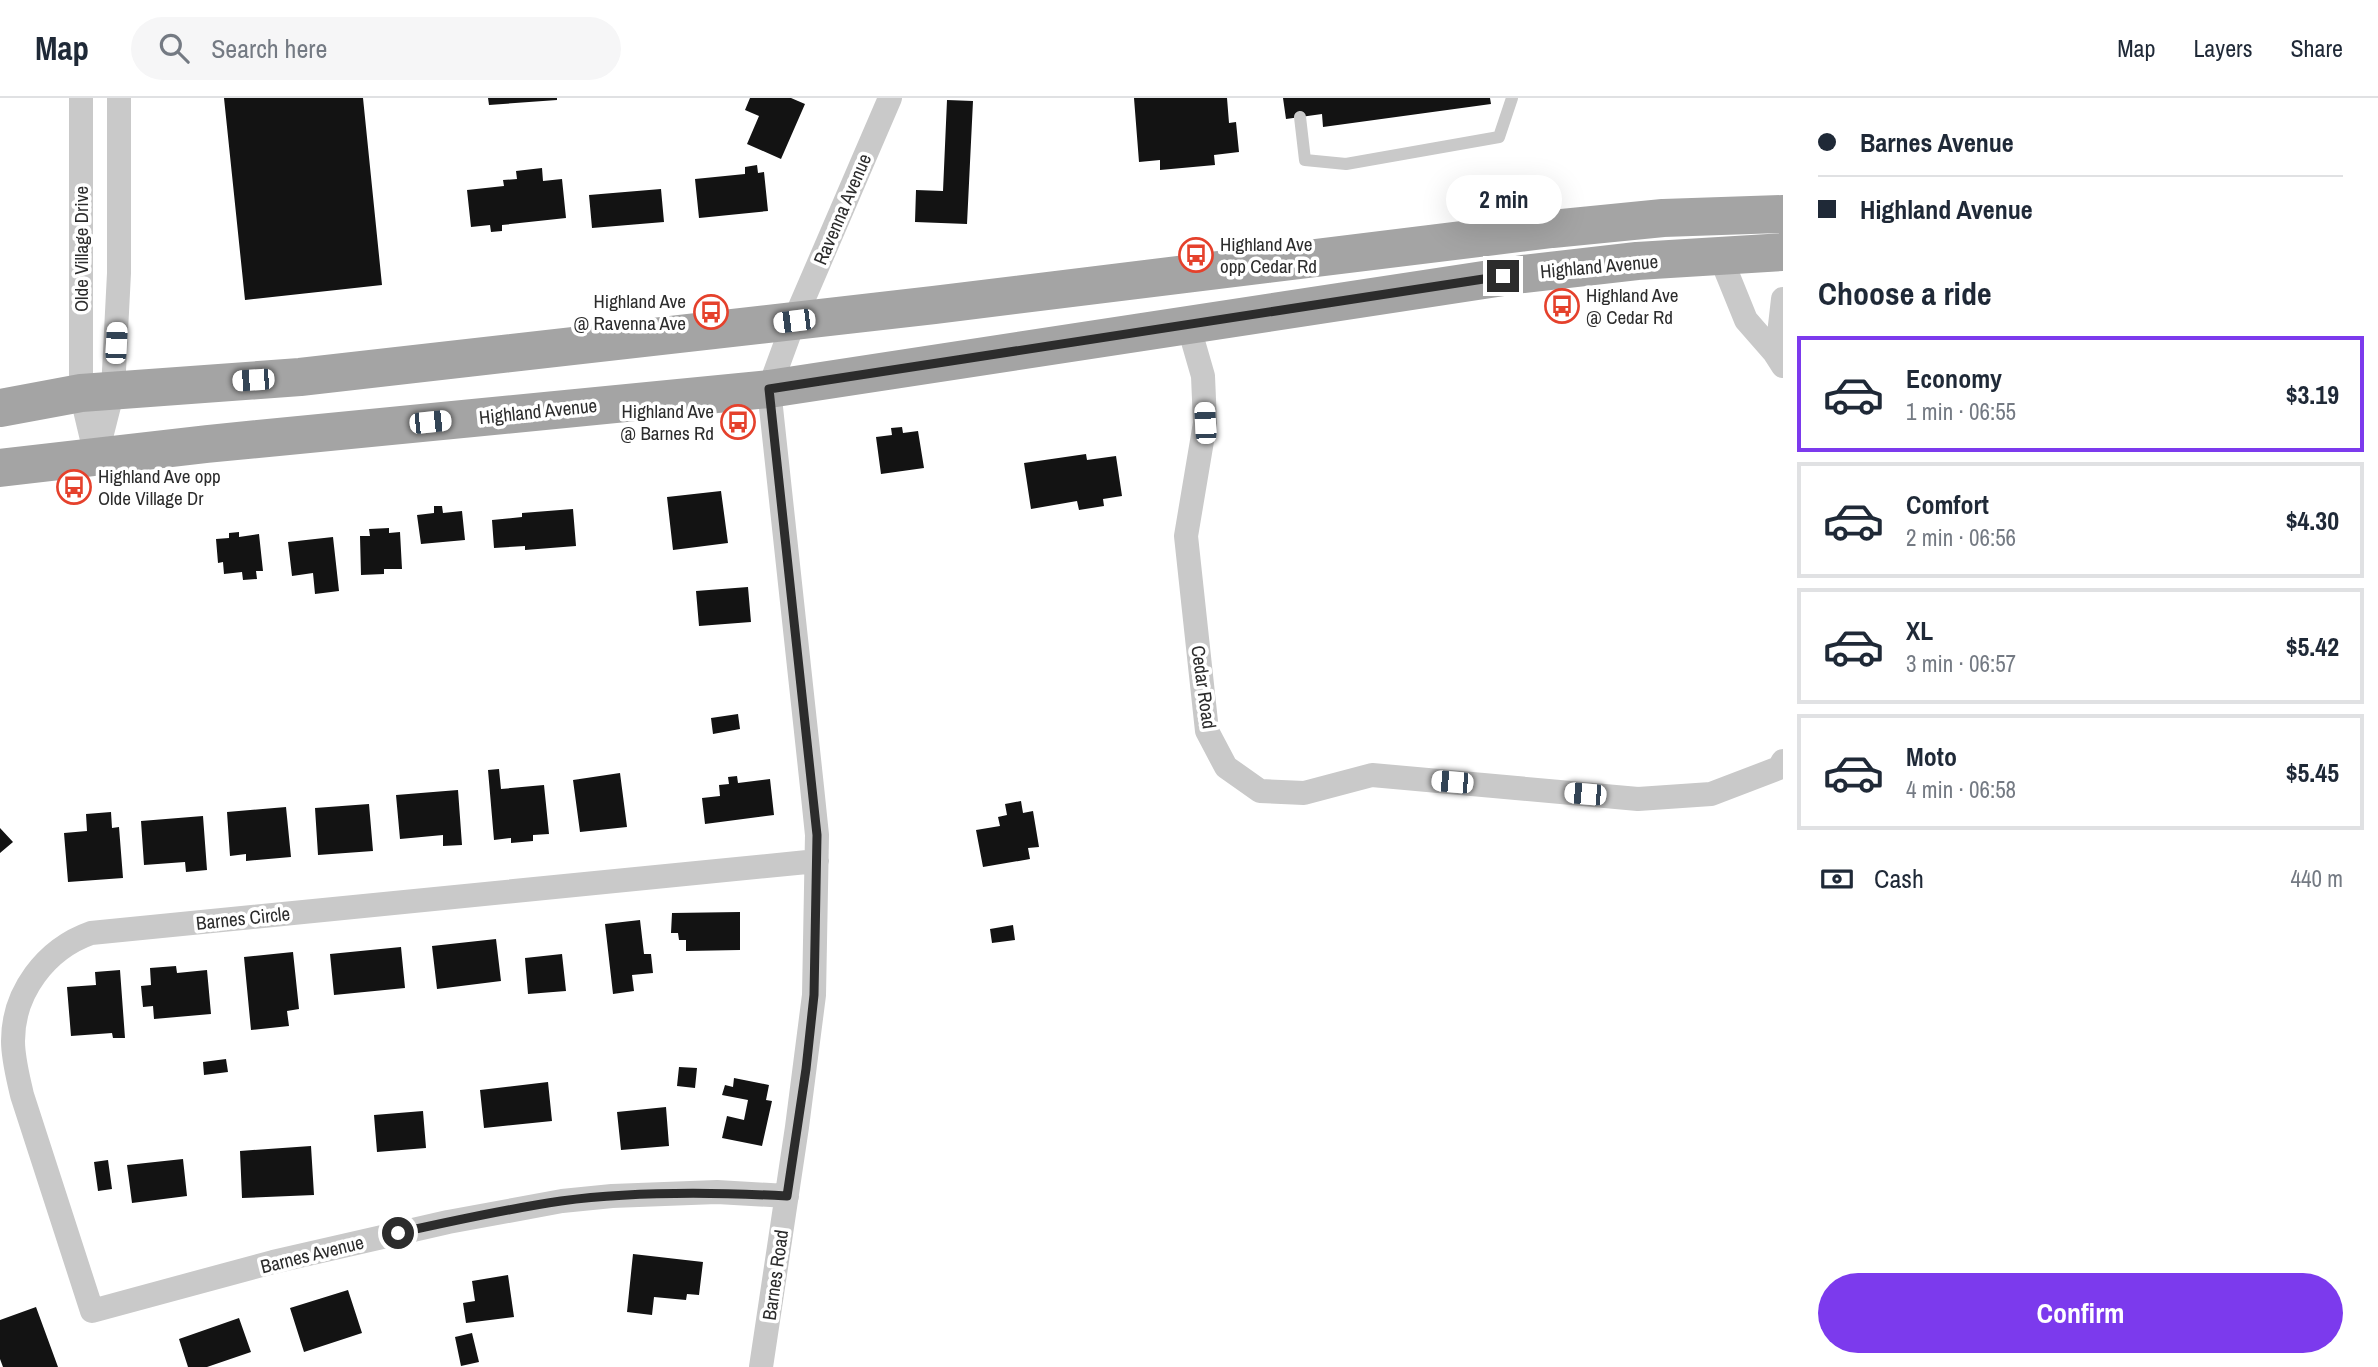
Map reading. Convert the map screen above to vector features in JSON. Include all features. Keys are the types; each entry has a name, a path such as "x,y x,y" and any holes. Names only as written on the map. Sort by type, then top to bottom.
{"main road":[{"name":"Highland Avenue","path":"0,408 97,391 300,377 794,321 1552,229 1663,218 1783,214"},
{"name":"Highland Avenue","path":"0,468 769,389 1535,272 1637,261 1783,252"}],"street":[{"name":"Olde Village Drive","path":"81,98 97,391 96,457"},
{"name":"Olde Village Drive","path":"97,391 119,273 119,98"},
{"name":"Ravenna Avenue","path":"769,389 794,321 890,98"},
{"path":"1720,256 1746,320 1779,359"},
{"path":"1779,359 1783,299"},
{"name":"Cedar Road","path":"1188,324 1202,376 1205,423 1186,536 1208,731 1226,767 1260,791 1304,793 1373,775 1638,799 1711,794 1779,768 1783,761"},
{"name":"Barnes Road","path":"761,1367 806,1069 814,995 817,861 813,786 769,389"},
{"name":"Barnes Circle","path":"92,1311 22,1095 15,1065 13,1039 19,1006 31,980 46,961 75,938 91,933 817,861"},
{"name":"Barnes Avenue","path":"92,1311 273,1262 448,1222 550,1203 612,1196 717,1192 787,1196"}],"lane":[{"path":"1300,117 1305,160 1346,164 1499,137 1512,98"}],"building":[{"path":"224,98 363,98 382,285 245,300"},
{"path":"488,98 557,98 557,100 489,105"},
{"path":"750,98 791,98 805,104 781,159 747,144 759,116 745,110"},
{"path":"1134,98 1227,98 1229,123 1236,122 1239,152 1214,155 1215,165 1160,170 1160,160 1139,162"},
{"path":"1283,98 1490,98 1491,104 1323,127 1322,114 1286,119"},
{"path":"947,100 973,101 967,224 915,222 916,190 943,191"},
{"path":"757,165 758,173 764,172 768,211 699,218 695,179 745,174 745,167"},
{"path":"542,168 543,181 562,179 566,218 502,225 502,231 491,232 490,225 471,227 467,190 504,186 503,180 517,179 516,171"},
{"path":"661,189 664,222 592,228 589,195"},
{"path":"902,427 903,433 918,431 924,468 881,474 876,437 892,435 891,428"},
{"path":"1086,454 1087,460 1116,456 1122,496 1103,499 1104,506 1079,510 1077,501 1031,509 1024,463"},
{"path":"721,491 728,543 673,550 667,497"},
{"path":"434,506 442,506 443,513 462,511 465,540 421,544 417,515 434,513"},
{"path":"573,509 576,546 525,550 525,546 494,548 492,520 522,517 522,513"},
{"path":"389,528 389,533 400,532 402,569 384,569 384,574 361,575 360,536 370,536 369,529"},
{"path":"239,532 239,537 259,534 263,571 256,571 257,579 243,580 242,572 224,574 223,562 218,563 216,539 229,538 229,533"},
{"path":"333,537 339,591 315,594 313,573 292,576 288,542"},
{"path":"748,587 751,622 699,626 696,591"},
{"path":"738,714 740,729 713,734 711,718"},
{"path":"499,769 501,789 544,785 549,834 533,835 533,841 511,843 511,838 494,840 488,770"},
{"path":"620,773 627,827 580,832 573,780"},
{"path":"737,776 738,783 770,779 774,815 705,824 702,798 720,796 719,785 729,784 728,777"},
{"path":"458,790 462,845 443,846 443,835 400,839 396,795"},
{"path":"1021,801 1023,813 1033,811 1039,847 1028,848 1030,859 983,867 976,830 1000,826 998,817 1007,815 1005,804"},
{"path":"369,804 373,851 318,855 315,808"},
{"path":"286,807 291,857 246,861 246,854 230,856 227,812"},
{"path":"111,812 112,828 119,827 123,878 68,882 64,833 87,831 86,814"},
{"path":"203,816 207,870 186,872 185,862 144,865 141,821"},
{"path":"0,828 13,842 0,853"},
{"path":"740,912 740,950 686,951 686,940 679,940 678,933 671,933 672,913"},
{"path":"640,920 644,954 651,954 653,973 632,975 634,991 613,994 605,924"},
{"path":"1013,925 1015,940 992,943 990,929"},
{"path":"496,939 501,981 437,989 432,946"},
{"path":"401,947 405,988 334,995 330,954"},
{"path":"293,952 299,1009 287,1011 289,1026 251,1030 244,957"},
{"path":"562,954 566,991 528,994 525,958"},
{"path":"176,966 177,973 207,970 211,1014 154,1019 153,1006 143,1007 141,986 151,985 150,968"},
{"path":"120,970 125,1038 113,1038 112,1033 71,1036 67,987 96,985 95,972"},
{"path":"226,1059 228,1072 204,1075 203,1062"},
{"path":"679,1067 697,1068 695,1088 677,1086"},
{"path":"734,1078 769,1085 766,1100 772,1101 762,1146 722,1138 727,1116 744,1120 748,1100 722,1095 725,1085 733,1087"},
{"path":"548,1082 552,1121 484,1128 480,1090"},
{"path":"666,1107 669,1146 621,1150 617,1112"},
{"path":"423,1111 426,1148 377,1152 374,1115"},
{"path":"311,1146 314,1195 242,1198 240,1151"},
{"path":"183,1159 187,1196 132,1203 127,1165"},
{"path":"108,1160 112,1189 98,1191 94,1162"},
{"path":"633,1254 703,1262 699,1295 687,1294 686,1300 654,1297 652,1315 627,1312"},
{"path":"508,1275 514,1317 466,1323 463,1303 475,1301 472,1281"},
{"path":"348,1290 362,1333 304,1352 290,1308"},
{"path":"36,1307 58,1367 3,1367 0,1359 0,1320"},
{"path":"239,1318 251,1352 207,1367 188,1367 179,1339"},
{"path":"472,1333 479,1362 461,1366 455,1337"}],"place":[{"name":"Highland Ave opp Cedar Rd","path":"1196,255"},
{"name":"Highland Ave @ Cedar Rd","path":"1562,306"},
{"name":"Highland Ave @ Ravenna Ave","path":"711,312"},
{"name":"Highland Ave @ Barnes Rd","path":"738,422"},
{"name":"Highland Ave opp Olde Village Dr","path":"74,487"}],"route":[{"path":"398,1233 513,1209 612,1196 717,1192 787,1196 814,995 817,835 769,389 1503,276"}]}
